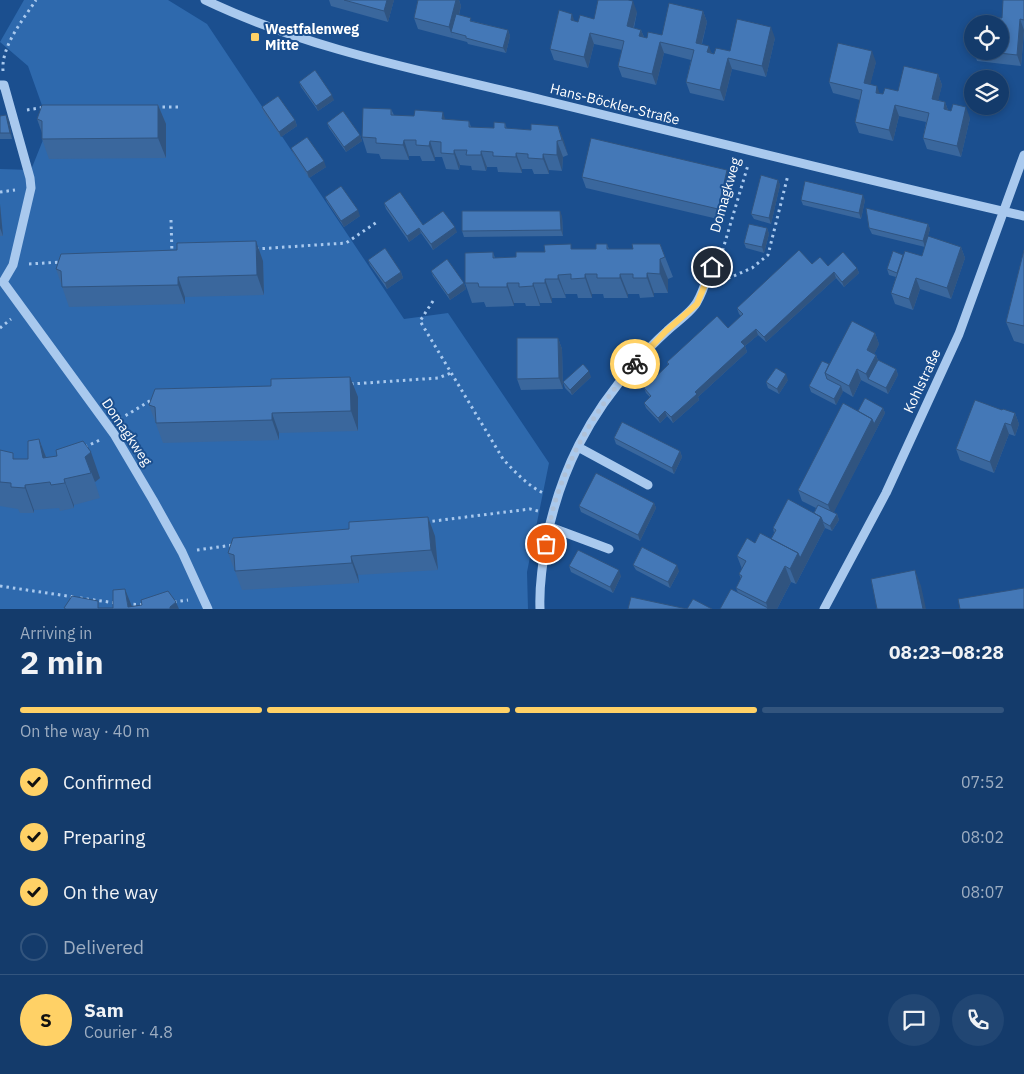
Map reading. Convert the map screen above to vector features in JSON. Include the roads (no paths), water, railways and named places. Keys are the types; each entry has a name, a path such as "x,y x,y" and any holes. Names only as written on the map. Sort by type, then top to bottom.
{"street":[{"name":"Hans-Böckler-Straße","path":"205,0 260,24 337,50 752,152 1024,216"},
{"name":"Domagkweg","path":"2,85 30,178 31,188 13,265 3,282 114,434 182,552 208,609"},
{"name":"Kohlstraße","path":"824,609 886,493 959,334 1024,155"},
{"path":"540,609 539,593 542,562 552,515 556,499 578,447 602,405 650,347 697,304 712,267"},
{"path":"578,447 648,486"},
{"path":"550,527 609,549"}],"place":[{"name":"Westfalenweg Mitte","path":"255,37"}]}
